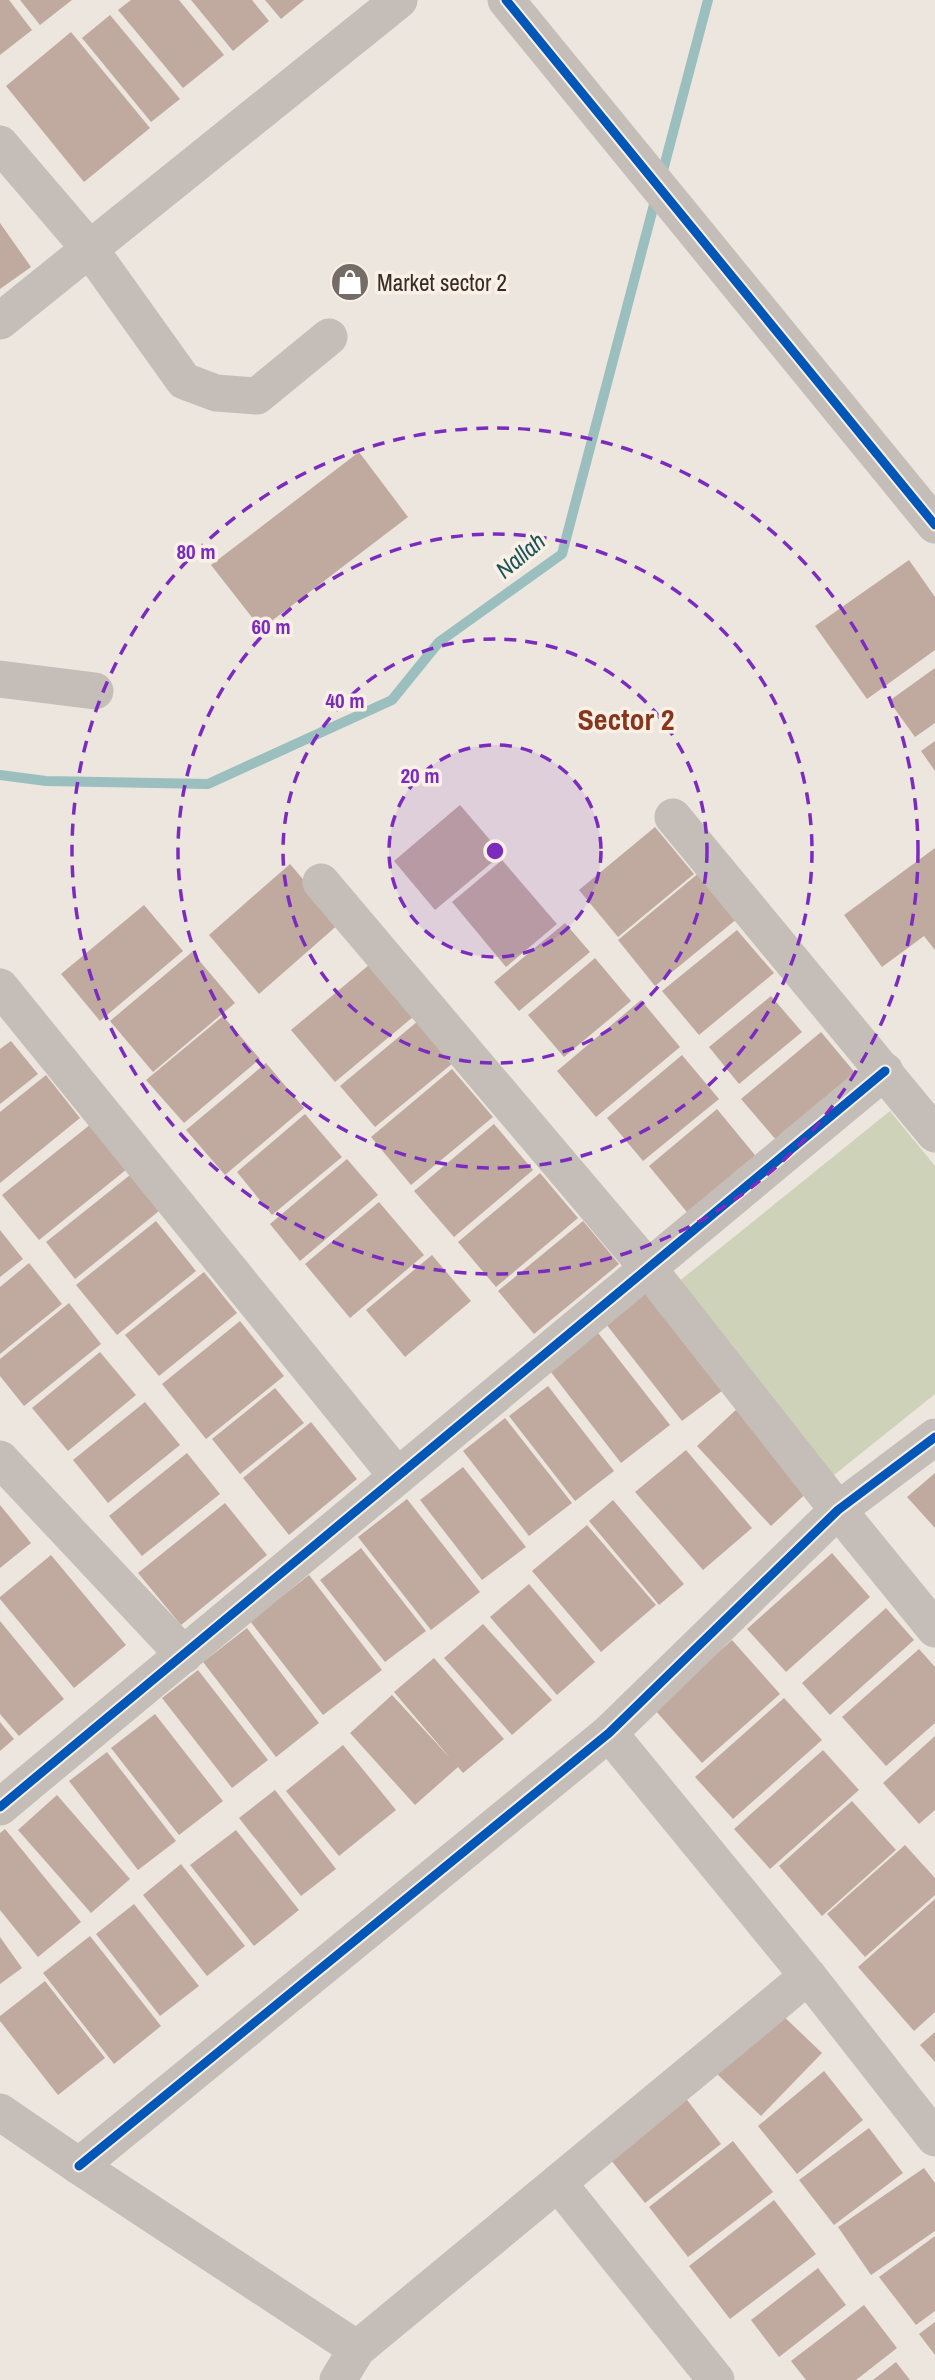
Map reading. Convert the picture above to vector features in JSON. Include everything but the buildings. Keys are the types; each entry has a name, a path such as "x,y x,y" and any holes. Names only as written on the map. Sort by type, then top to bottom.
{"street":[{"path":"0,321 399,0"},
{"path":"506,0 935,525"},
{"path":"0,144 89,248 184,381 216,393 257,396 328,337"},
{"path":"0,679 95,691"},
{"path":"673,817 935,1134"},
{"path":"321,881 648,1268 935,1629"},
{"path":"0,987 397,1476"},
{"path":"0,1807 885,1071"},
{"path":"79,2166 609,1733 838,1510 935,1437"},
{"path":"0,1459 184,1656"},
{"path":"609,1733 808,1976 935,2138"},
{"path":"338,2380 358,2349 808,1976"},
{"path":"0,2112 358,2349"},
{"path":"558,2183 716,2380"}],"green space":[{"path":"890,1111 935,1166 935,1394 829,1479 672,1287"}],"waterway":[{"name":"Nallah","path":"661,178 708,0"},
{"name":"Nallah","path":"0,775 46,781 208,784 392,700 439,642 562,554 656,197"}],"cycle path":[{"path":"506,0 935,525"},
{"path":"0,1807 885,1071"},
{"path":"79,2166 609,1733 838,1510 935,1437"}],"place":[{"name":"Market sector 2","path":"350,282"}],"district":[{"name":"Sector 2","path":"626,719"}]}
